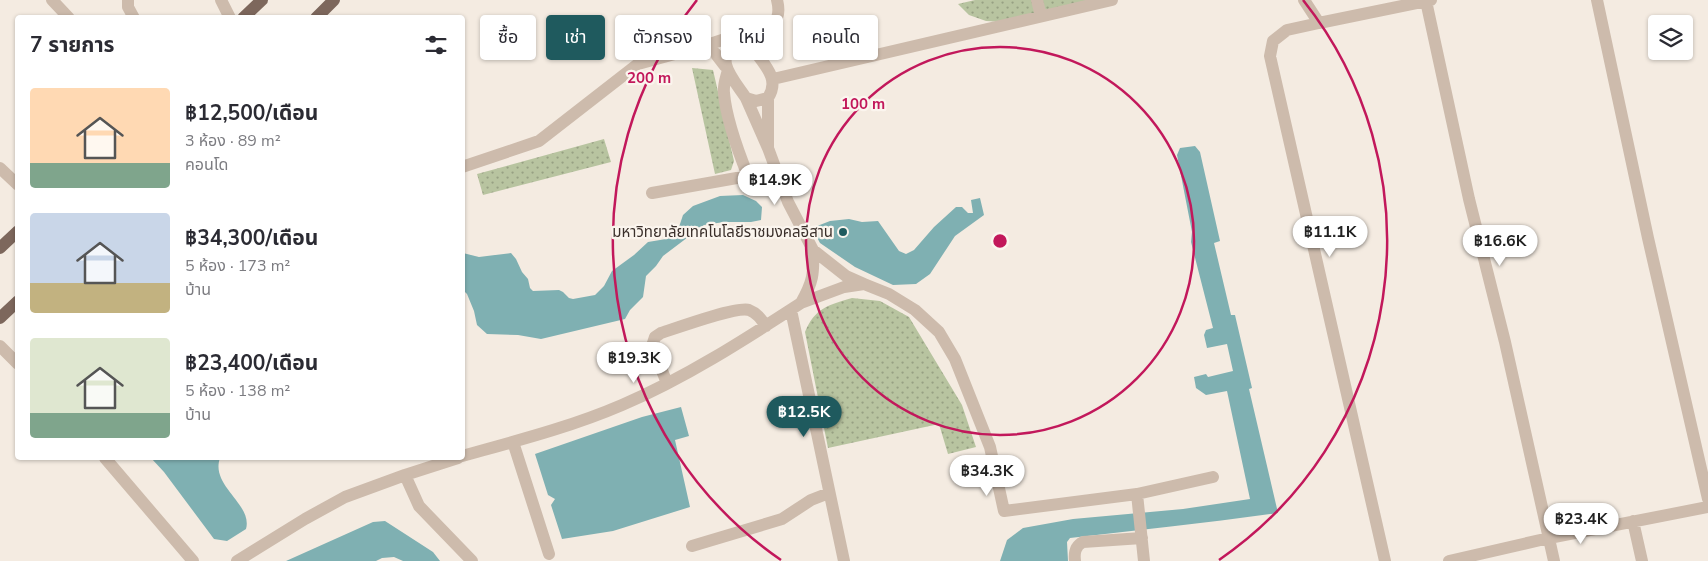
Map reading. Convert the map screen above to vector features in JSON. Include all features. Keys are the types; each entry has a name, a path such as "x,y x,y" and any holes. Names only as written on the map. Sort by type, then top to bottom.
{"main road":[{"path":"246,15 262,0"},
{"path":"319,15 334,0"},
{"path":"0,248 15,234"},
{"path":"0,318 15,304"}],"street":[{"path":"52,0 66,15"},
{"path":"128,0 128,7 132,15"},
{"path":"221,0 228,15"},
{"path":"777,0 778,15"},
{"path":"1038,0 1041,16"},
{"path":"773,79 1112,0"},
{"path":"1304,0 1319,23"},
{"path":"1385,561 1270,56 1274,41 1287,30 1385,5 1429,0 1469,199 1505,342 1554,561"},
{"path":"1597,0 1650,248 1708,499"},
{"path":"711,50 727,68 746,98 768,148 788,202 813,250 814,267 811,285 796,306 844,561"},
{"path":"465,166 539,141 638,64 653,60"},
{"path":"726,60 727,68 724,93 730,120 748,176"},
{"path":"760,60 773,79 774,89 768,98 768,148"},
{"path":"746,98 756,101 768,98"},
{"path":"0,168 15,182"},
{"path":"652,193 748,176 775,168"},
{"path":"813,250 846,276 889,294 915,310 939,332 955,359 990,447 1004,511 1137,494 1213,477"},
{"path":"465,455 545,432 622,405 667,383 766,326 796,306 844,287 864,284"},
{"path":"667,383 652,346 655,337 661,332 745,309 759,316 766,326"},
{"path":"0,346 15,361"},
{"path":"513,442 549,554"},
{"path":"107,460 191,561"},
{"path":"237,561 345,497 437,460"},
{"path":"405,474 418,506 472,561"},
{"path":"692,546 782,519 811,500 830,493"},
{"path":"1137,494 1144,561"},
{"path":"1449,561 1633,520 1708,507"},
{"path":"1633,520 1642,561"},
{"path":"1075,561 1074,554 1076,548 1078,544 1083,542 1142,537"}],"green space":[{"path":"975,0 1093,0 1004,22 986,21 969,15 958,4"},
{"path":"692,68 713,70 734,161 731,170 715,174"},
{"path":"604,139 611,162 483,195 477,174"},
{"path":"852,298 880,301 909,317 962,405 976,447 948,454 939,424 828,448 805,332 813,318 823,309"}],"water":[{"path":"1195,146 1200,152 1220,241 1214,243 1231,315 1235,315 1252,388 1249,389 1278,513 1070,538 1067,542 1068,561 1000,561 1007,540 1023,528 1073,519 1183,509 1250,499 1227,391 1206,395 1196,388 1194,377 1206,374 1208,377 1233,371 1227,344 1207,348 1204,335 1206,330 1213,328 1191,242 1192,232 1177,155 1180,148"},
{"path":"743,195 756,201 762,207 761,220 704,225 663,256 646,276 643,297 630,310 625,319 541,339 518,335 487,334 477,325 474,311 465,292 465,254 479,257 511,253 528,279 530,288 533,291 559,290 573,299 595,295 604,286 612,271 648,242 666,239 674,234 679,227 683,215 693,206 720,196"},
{"path":"980,198 984,215 955,236 930,274 916,284 893,285 855,267 820,243 812,228 830,221 849,219 862,222 878,221 899,251 906,254 914,250 934,227 956,207 962,207 968,213 973,213 971,200"},
{"path":"681,407 689,436 675,440 690,507 613,531 562,539 551,505 555,499 548,495 535,454 642,417"},
{"path":"153,460 220,460 221,477 243,511 246,529 227,541 214,539"},
{"path":"385,521 433,552 440,561 403,561 394,557 382,558 376,561 286,561 373,522"}],"place":[{"name":"มหาวิทยาลัยเทคโนโลยีราชมงคลอีสาน","path":"843,232"}]}
